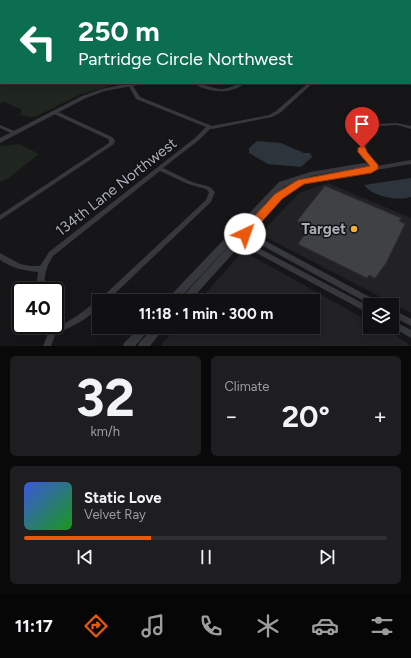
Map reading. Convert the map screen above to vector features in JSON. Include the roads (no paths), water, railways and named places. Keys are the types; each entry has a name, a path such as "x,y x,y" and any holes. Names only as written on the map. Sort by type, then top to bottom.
{"street":[{"path":"0,141 90,94 134,84"},
{"path":"198,84 216,90 230,90 241,84"},
{"path":"130,85 138,98 209,127 218,128 270,116 278,112 310,84"},
{"path":"0,218 104,148 112,140 54,112"},
{"path":"375,167 363,152 362,148 379,125 396,124 411,128"},
{"path":"0,126 15,133"},
{"name":"134th Lane Northwest","path":"42,270 51,254 65,242 197,140 209,127"},
{"path":"190,294 269,202 289,188 301,182 371,170 375,167 411,162"},
{"path":"109,294 209,201 212,196 212,192 208,188 190,183 160,169"},
{"path":"242,232 365,298"},
{"path":"178,294 236,239"},
{"path":"236,239 363,307"},
{"path":"0,256 12,264 27,269 42,270 40,275 41,282"},
{"path":"64,326 75,323 92,309"},
{"path":"399,316 411,323"},
{"path":"399,327 411,334"},
{"path":"47,346 51,334"},
{"path":"128,346 139,334"},
{"path":"143,346 154,334"}],"place":[{"name":"Target","path":"354,229"}]}
